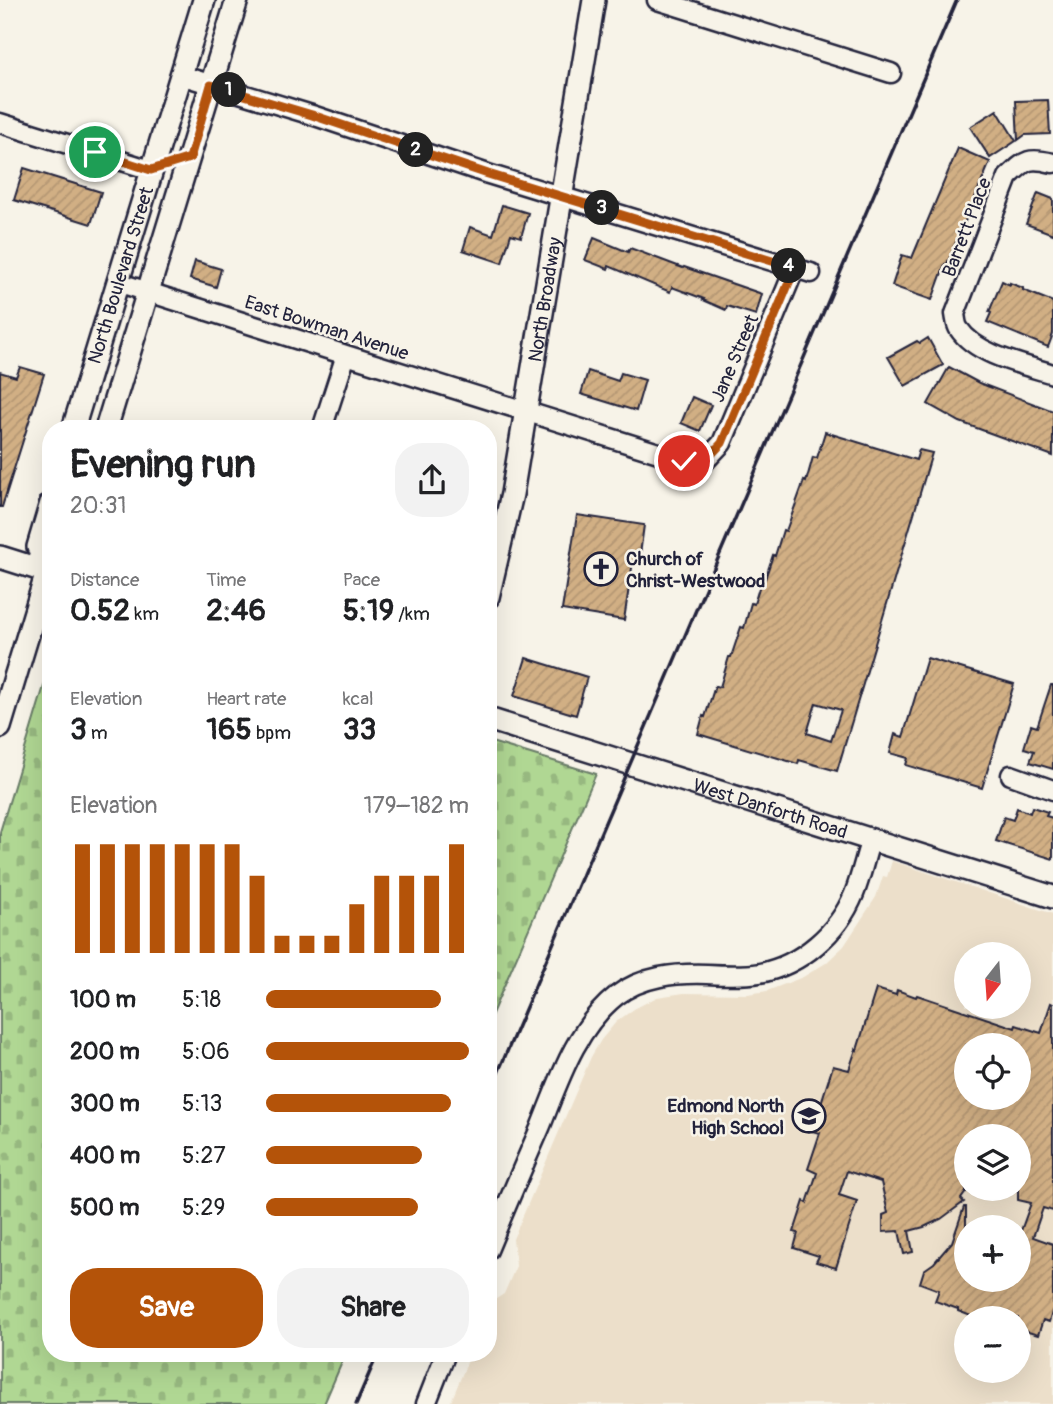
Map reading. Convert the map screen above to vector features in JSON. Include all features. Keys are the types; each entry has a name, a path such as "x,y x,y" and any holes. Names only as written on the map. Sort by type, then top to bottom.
{"main road":[{"name":"North Boulevard Street","path":"76,420 204,0"},
{"name":"North Boulevard Street","path":"109,420 237,0"},
{"name":"North Broadway","path":"497,558 512,494 594,0"},
{"path":"151,170 190,158"},
{"path":"42,533 38,547 42,555"},
{"path":"0,557 42,569"},
{"path":"0,727 42,596"},
{"name":"West Danforth Road","path":"497,722 1053,897"}],"street":[{"path":"657,0 891,73"},
{"path":"180,75 312,115 488,174 562,195"},
{"path":"0,123 151,170"},
{"name":"Barrett Place","path":"1053,163 1032,159 1008,177 955,314 957,327 968,340 992,354 1053,374"},
{"name":"Jane Street","path":"562,195 803,270 722,443 705,461"},
{"name":"East Bowman Avenue","path":"117,282 684,461 705,461"},
{"path":"325,420 346,355"},
{"path":"1011,775 1053,790"},
{"path":"497,1229 572,1050 595,1016 617,995 639,983 666,975 758,973 781,967 801,957 822,941 854,895 871,839"},
{"path":"426,1404 442,1362"}],"shaded area":[{"name":"Edmond North High School","path":"892,861 1053,914 1053,1404 450,1404 467,1362 497,1362 497,1298 504,1294 516,1266 513,1239 591,1057 616,1022 657,997 684,993 748,994 767,991 803,977 826,963 844,946 876,897 883,876 887,877"}],"green space":[{"path":"42,693 42,1362 342,1362 324,1404 0,1404 0,832"},
{"path":"497,744 596,774 497,1002"}],"building":[{"path":"1048,100 1050,134 1025,135 1018,140 1016,101"},
{"path":"997,110 1016,141 990,158 970,127"},
{"path":"958,148 990,162 932,300 892,286 902,255 912,258"},
{"path":"24,168 101,192 91,224 14,200"},
{"path":"1038,193 1053,199 1053,234 1026,224"},
{"path":"502,205 528,213 521,237 511,234 502,263 463,250 470,227 493,235"},
{"path":"594,238 628,252 630,248 762,294 756,315 727,306 726,310 672,287 670,292 609,266 608,269 585,260"},
{"path":"195,261 221,269 216,287 190,279"},
{"path":"1002,281 1053,302 1053,334 1048,347 987,322"},
{"path":"928,338 943,365 905,386 888,357"},
{"path":"20,367 44,374 0,507 0,372 16,377"},
{"path":"949,367 979,383 1053,411 1053,456 960,422 928,404"},
{"path":"588,371 618,381 621,373 645,380 636,411 581,394"},
{"path":"692,397 711,405 700,431 681,423"},
{"path":"825,432 916,460 919,450 932,453 837,771 799,760 798,764 698,734 715,686 720,687 751,603 754,604 762,578 765,579 783,530 786,531 813,457 817,458","holes":["816,703 841,710 831,741 807,733"]},
{"name":"Church of Christ-Westwood","path":"577,515 644,525 639,562 633,561 624,620 562,610"},
{"path":"526,658 587,677 576,715 514,696"},
{"path":"927,658 1014,684 982,788 906,765 908,758 890,753 895,734 903,737"},
{"path":"1051,685 1053,769 1030,762 1034,751 1024,748 1031,725 1037,727"},
{"path":"1032,807 1048,812 1046,816 1053,818 1053,859 996,841 1004,817 1013,820 1017,808 1030,813"},
{"path":"876,989 896,995 897,990 954,1007 954,1019 988,1019 1041,1033 1051,1003 1053,1004 1053,1211 1043,1208 1033,1237 1053,1244 1053,1309 1049,1322 1043,1320 1038,1335 1031,1333 1031,1306 954,1308 935,1301 939,1290 920,1283 924,1270 934,1263 954,1236 954,1292 1031,1292 1031,1215 1027,1215 1031,1203 1022,1201 1031,1201 1031,1124 954,1124 954,1201 964,1202 941,1219 909,1231 913,1252 904,1254 899,1231 883,1232 883,1215 888,1213 881,1182 847,1171 839,1195 857,1201 836,1268 816,1262 819,1256 794,1248 798,1233 794,1232 817,1173 808,1169 820,1133 812,1131 833,1066 849,1070"}],"railway":[{"path":"497,1075 957,0"},
{"path":"356,1404 374,1362"}],"place":[{"name":"Church of Christ-Westwood","path":"601,569"},
{"name":"Edmond North High School","path":"809,1116"}],"route":[{"path":"95,152 151,170 190,158 211,85 795,268 722,443 705,461 684,461"}]}
